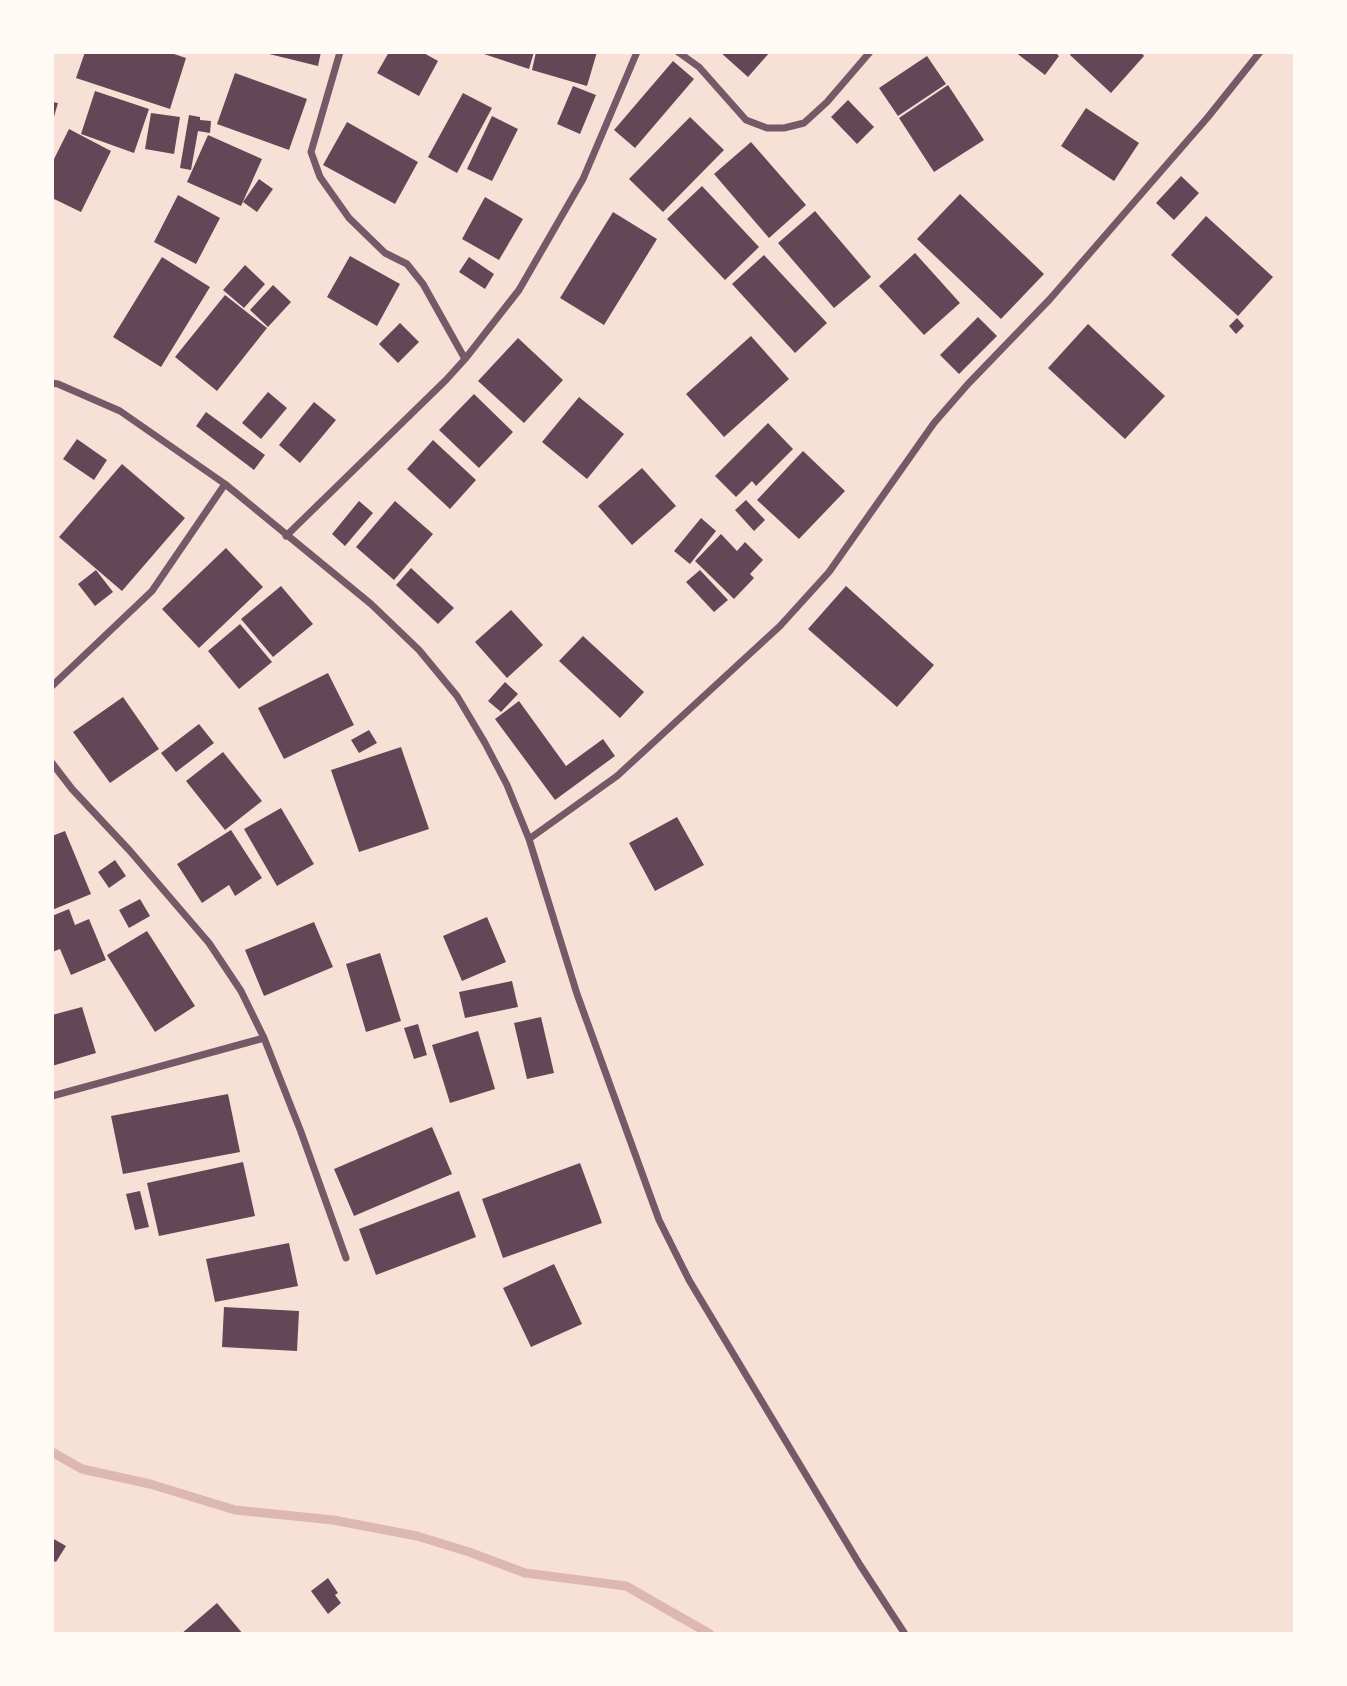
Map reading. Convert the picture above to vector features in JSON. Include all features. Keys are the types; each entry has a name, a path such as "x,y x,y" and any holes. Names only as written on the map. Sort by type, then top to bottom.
{"street":[{"path":"341,52 312,152 320,177 349,218 384,253 407,264 423,284 465,359"},
{"path":"286,536 446,380 519,290 583,179 637,52"},
{"path":"678,52 699,67 746,120 767,128 784,128 804,123 827,102 870,52"},
{"path":"529,839 617,776 780,626 829,572 933,423 1050,299 1208,117 1260,52"},
{"path":"52,383 120,411 225,484 371,604 419,650 457,696 507,785 529,839 577,994 659,1220 689,1280 860,1565 905,1633"},
{"path":"52,686 152,591 225,484"},
{"path":"52,763 209,943 241,991 264,1038 301,1132 346,1258"},
{"path":"52,1096 264,1038"}],"building":[{"path":"85,52 168,52 186,58 170,109 76,78"},
{"path":"261,52 321,52 318,66"},
{"path":"389,52 422,52 438,61 419,96 377,73"},
{"path":"478,52 534,52 529,69"},
{"path":"536,52 597,52 587,86 532,70"},
{"path":"720,52 770,52 748,77"},
{"path":"1015,52 1055,52 1059,56 1045,75"},
{"path":"1072,52 1141,52 1144,56 1111,93 1070,55"},
{"path":"927,56 946,84 898,116 879,88"},
{"path":"673,61 694,79 635,148 614,130"},
{"path":"235,73 307,99 289,150 217,124"},
{"path":"948,85 984,140 934,172 899,118"},
{"path":"573,86 596,95 580,134 557,124"},
{"path":"95,91 149,109 134,153 81,134"},
{"path":"463,93 492,108 457,173 428,157"},
{"path":"848,100 874,127 857,144 831,117"},
{"path":"52,102 58,103 53,120 52,120"},
{"path":"1086,108 1139,143 1114,181 1061,146"},
{"path":"151,113 180,117 174,154 145,149"},
{"path":"189,115 211,121 210,133 198,131 191,170 180,168"},
{"path":"492,116 518,129 492,181 467,169"},
{"path":"690,117 724,150 663,212 629,179"},
{"path":"347,122 418,162 395,204 323,165"},
{"path":"69,129 111,151 81,212 52,198 52,163"},
{"path":"208,135 262,159 241,206 187,182"},
{"path":"751,142 806,205 769,238 714,174"},
{"path":"1181,176 1199,193 1174,220 1156,203"},
{"path":"259,179 273,189 257,212 243,202"},
{"path":"702,186 759,247 725,280 667,219"},
{"path":"960,194 1044,274 1001,319 917,239"},
{"path":"178,195 220,218 196,264 154,242"},
{"path":"485,197 523,219 499,260 462,239"},
{"path":"815,211 871,277 834,308 778,243"},
{"path":"613,212 657,239 604,325 560,298"},
{"path":"1206,216 1273,277 1238,316 1171,255"},
{"path":"915,253 960,303 924,335 879,286"},
{"path":"764,255 827,323 795,353 732,284"},
{"path":"350,256 400,284 377,326 327,297"},
{"path":"162,257 210,287 161,367 113,337"},
{"path":"469,257 494,274 485,289 459,272"},
{"path":"245,265 265,284 244,308 223,290"},
{"path":"273,285 291,302 268,327 250,310"},
{"path":"225,295 267,328 217,391 175,357"},
{"path":"978,317 997,336 959,374 940,355"},
{"path":"1237,318 1244,326 1236,334 1229,326"},
{"path":"400,323 419,342 398,363 379,344"},
{"path":"1088,324 1165,396 1125,439 1048,368"},
{"path":"751,336 789,379 724,437 686,394"},
{"path":"518,338 563,380 524,423 478,381"},
{"path":"268,392 287,408 261,439 242,423"},
{"path":"474,394 513,432 479,468 439,430"},
{"path":"579,397 624,434 587,479 542,442"},
{"path":"314,402 336,420 300,463 279,445"},
{"path":"206,412 265,455 254,470 196,426"},
{"path":"768,423 793,449 756,486 752,481 736,497 715,476"},
{"path":"77,439 107,460 94,480 63,459"},
{"path":"433,440 476,480 450,509 407,469"},
{"path":"803,451 845,491 799,539 757,500"},
{"path":"122,464 185,518 122,591 59,537"},
{"path":"642,468 676,506 632,545 598,506"},
{"path":"746,500 765,520 754,531 735,510"},
{"path":"359,501 373,513 345,546 332,534"},
{"path":"395,501 433,534 394,580 356,547"},
{"path":"701,518 716,531 690,564 674,551"},
{"path":"721,534 737,551 745,542 763,560 750,574 754,578 734,599 695,561"},
{"path":"226,548 263,587 199,648 162,609"},
{"path":"411,568 454,608 438,624 396,585"},
{"path":"96,570 113,592 95,606 78,584"},
{"path":"700,570 728,600 714,612 686,582"},
{"path":"281,586 313,624 273,657 241,619"},
{"path":"846,586 934,665 897,707 808,629"},
{"path":"511,610 543,645 507,678 475,642"},
{"path":"240,624 272,662 239,689 208,651"},
{"path":"583,636 644,692 620,718 559,661"},
{"path":"328,673 354,725 284,759 258,708"},
{"path":"505,682 518,694 501,712 488,701"},
{"path":"123,697 159,749 110,783 73,732"},
{"path":"519,701 566,766 603,739 615,756 555,800 495,719"},
{"path":"199,724 214,743 176,772 161,753"},
{"path":"369,730 377,743 359,753 351,740"},
{"path":"401,747 429,829 359,852 331,770"},
{"path":"223,752 262,801 225,830 186,781"},
{"path":"281,808 314,864 277,886 244,829"},
{"path":"677,817 704,865 655,891 629,843"},
{"path":"231,830 262,878 235,896 229,885 202,903 177,864"},
{"path":"65,831 91,894 52,910 52,836"},
{"path":"115,860 126,876 109,888 98,872"},
{"path":"140,899 150,916 129,928 119,910"},
{"path":"69,909 75,925 89,919 106,960 71,975 60,949 52,952 52,916"},
{"path":"487,917 506,962 462,981 443,936"},
{"path":"314,922 333,967 264,996 245,950"},
{"path":"147,931 195,1006 155,1032 107,955"},
{"path":"380,953 401,1021 366,1032 346,964"},
{"path":"512,981 518,1007 465,1018 459,992"},
{"path":"82,1007 96,1053 52,1066 52,1015"},
{"path":"541,1017 554,1073 527,1079 514,1023"},
{"path":"418,1024 427,1055 414,1059 404,1028"},
{"path":"478,1031 495,1089 450,1103 432,1045"},
{"path":"228,1094 240,1152 123,1174 111,1116"},
{"path":"432,1127 452,1174 354,1216 334,1169"},
{"path":"243,1162 255,1216 159,1236 147,1183"},
{"path":"580,1163 602,1223 503,1258 482,1199"},
{"path":"140,1191 149,1227 135,1230 126,1194"},
{"path":"459,1191 476,1237 376,1275 359,1229"},
{"path":"289,1243 298,1286 215,1302 206,1259"},
{"path":"554,1264 582,1324 531,1347 503,1288"},
{"path":"224,1307 299,1311 297,1351 222,1347"},
{"path":"52,1538 66,1546 56,1562 52,1560"},
{"path":"328,1578 341,1603 328,1614 311,1591"},
{"path":"217,1603 243,1634 181,1634"}],"waterway":[{"path":"52,1452 82,1469 150,1484 235,1510 333,1520 417,1536 525,1573 626,1586 710,1634"}]}
